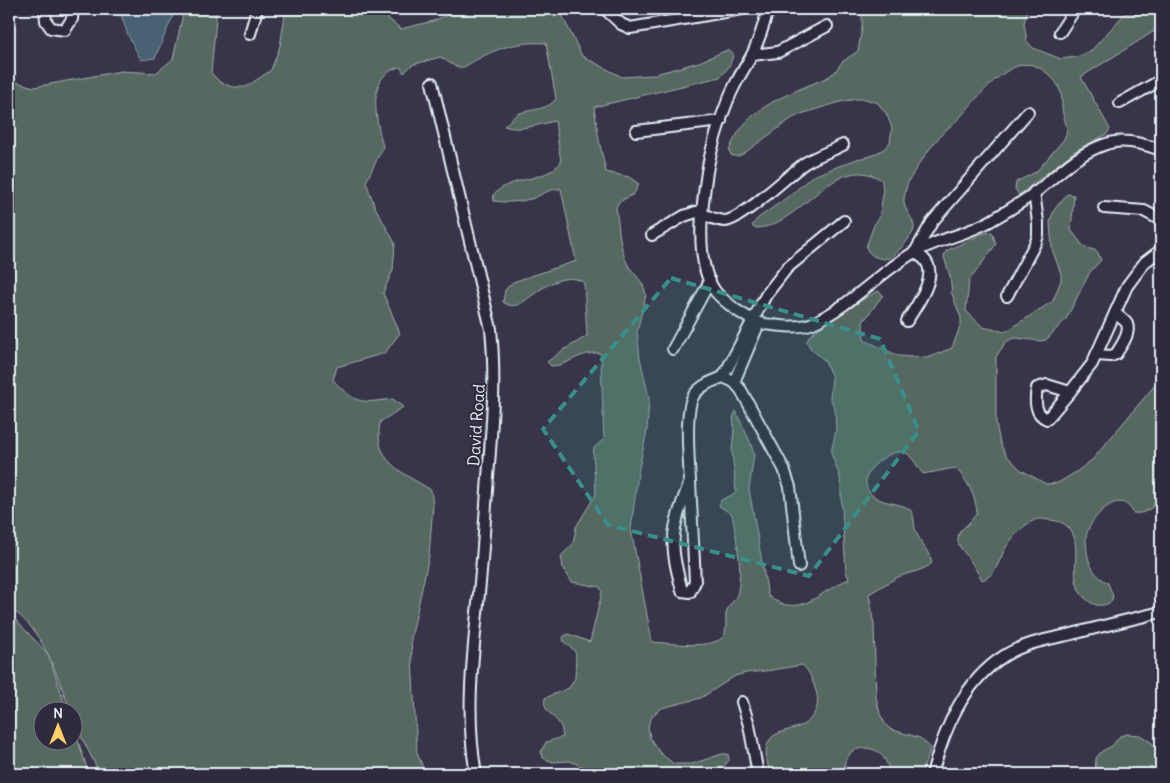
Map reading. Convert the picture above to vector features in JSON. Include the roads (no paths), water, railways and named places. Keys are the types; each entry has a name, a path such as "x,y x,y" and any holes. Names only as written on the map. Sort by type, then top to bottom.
{"street":[{"path":"45,9 46,21 52,28 58,30 65,30 72,19 73,9"},
{"path":"250,34 256,9"},
{"path":"604,9 621,24 630,28 717,11 742,9"},
{"path":"768,9 762,32 752,55 735,84 721,121 707,170 703,214 703,254 710,281 715,291 728,304 755,322 779,326 811,324 833,312 892,266 914,252 990,222 1034,192 1079,156 1108,143 1145,144 1161,150"},
{"path":"1060,32 1075,9"},
{"path":"752,55 778,52 827,26"},
{"path":"1120,104 1161,80"},
{"name":"David Road","path":"432,83 491,330 494,363 494,400 484,545 470,699 476,774"},
{"path":"914,252 932,222 1028,112"},
{"path":"636,132 721,121"},
{"path":"652,235 684,216 696,212 717,220 726,221 762,198 807,162 843,145"},
{"path":"1007,296 1038,235 1034,192"},
{"path":"1104,208 1144,211 1161,220"},
{"path":"734,382 766,295 787,268 844,221"},
{"path":"1070,392 1092,364 1127,286 1145,262 1161,250"},
{"path":"907,320 928,282 929,271 926,260 914,252"},
{"path":"673,348 710,281"},
{"path":"1096,355 1110,356 1116,354 1126,336 1126,323 1115,313"},
{"path":"690,481 678,516 674,535 674,552 682,591 690,592 695,582 688,423 690,406 693,395 707,383 723,377 755,322"},
{"path":"723,377 734,382 760,424 784,470 790,487 799,566"},
{"path":"932,774 948,724 962,700 981,675 1003,656 1030,644 1161,612"},
{"path":"742,702 749,725 758,774"}],"water":[{"path":"119,9 176,9 155,58 141,60 128,35"}]}
